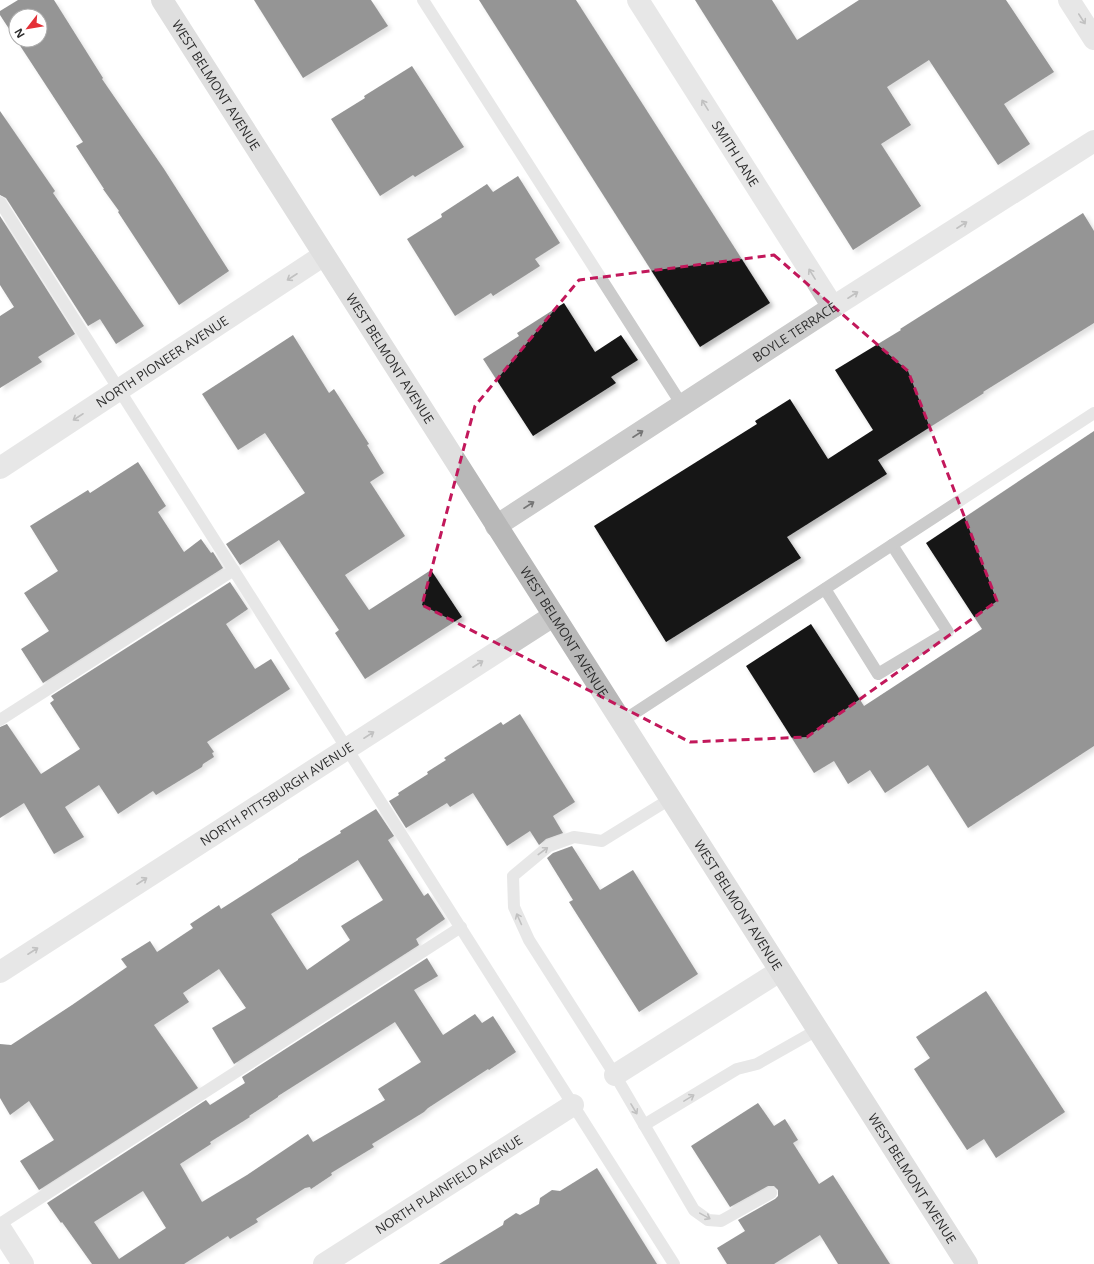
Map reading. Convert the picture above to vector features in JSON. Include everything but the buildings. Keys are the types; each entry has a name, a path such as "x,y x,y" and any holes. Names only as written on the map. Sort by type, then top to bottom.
{"main road":[{"name":"WEST BELMONT AVENUE","path":"162,0 967,1264"}],"street":[{"name":"SMITH LANE","path":"638,0 833,307"},
{"path":"1069,0 1094,39"},
{"name":"BOYLE TERRACE","path":"496,526 833,307 1094,141"},
{"name":"NORTH PIONEER AVENUE","path":"0,468 324,255"},
{"name":"NORTH PITTSBURGH AVENUE","path":"0,972 553,616"},
{"path":"615,1075 780,971"},
{"name":"NORTH PLAINFIELD AVENUE","path":"324,1264 573,1105"},
{"path":"0,1228 23,1264"}],"lane":[{"path":"423,0 682,405"},
{"path":"2,209 120,390 674,1264"},
{"path":"621,722 1094,413"},
{"path":"825,589 878,674 948,632 892,545"},
{"path":"0,720 234,570"},
{"path":"670,799 602,841 574,837 549,846 512,876 514,907 529,940 615,1075 694,1210 708,1220 721,1220 771,1193"},
{"path":"0,1224 461,928"},
{"path":"644,1125 737,1069 757,1064 817,1030"}],"highlighted area":[{"path":"774,255 908,371 997,601 807,737 690,742 422,605 475,406 579,280"}]}
